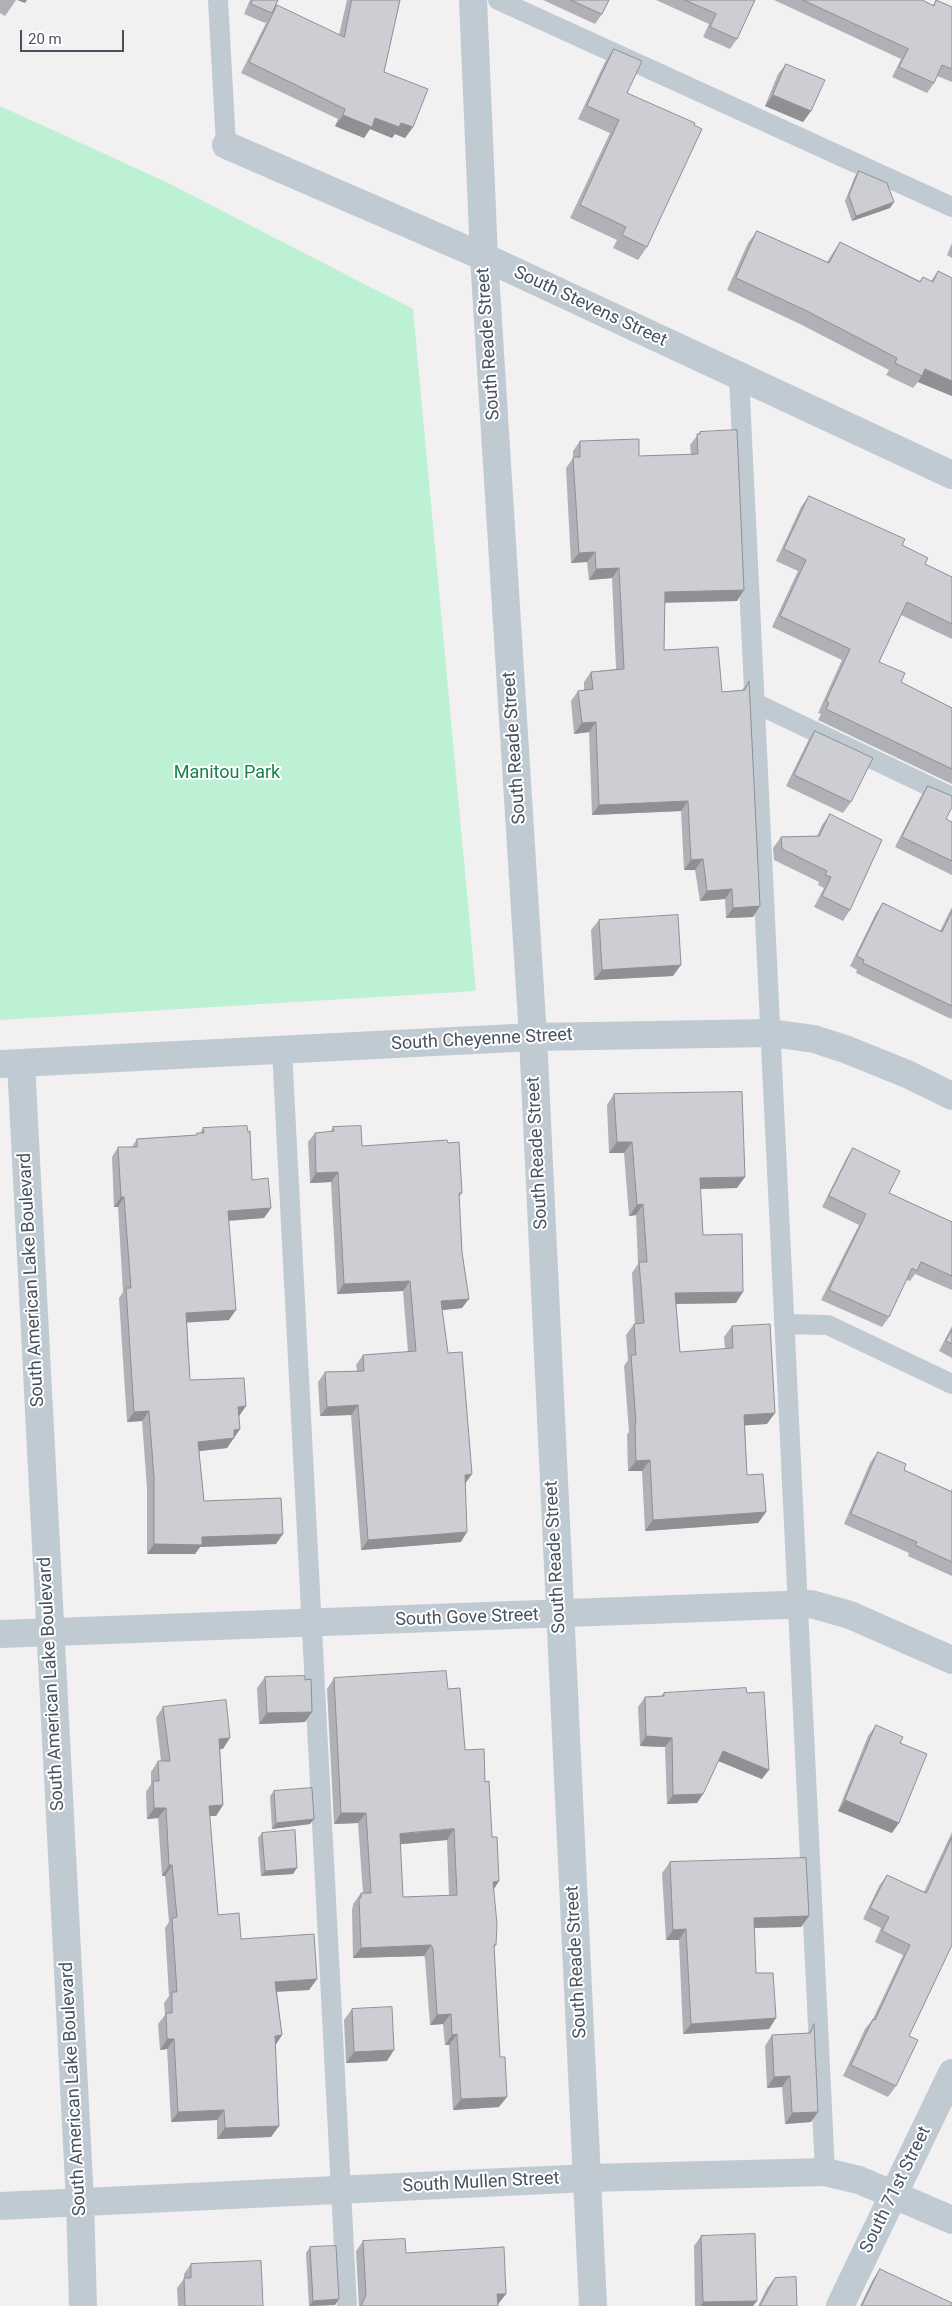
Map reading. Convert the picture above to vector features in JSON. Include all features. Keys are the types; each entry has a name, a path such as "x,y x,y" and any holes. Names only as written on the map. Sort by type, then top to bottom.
{"street":[{"name":"South Reade Street","path":"473,0 484,257 533,1037 559,1615 588,2178 592,2306"},
{"name":"South Stevens Street","path":"226,145 484,257 952,475"},
{"name":"South Cheyenne Street","path":"10,1063 533,1037 771,1033 814,1039 845,1049 907,1074 952,1096"},
{"name":"South American Lake Boulevard","path":"10,1063 49,1631 80,2202 83,2306"},
{"name":"South Gove Street","path":"0,1634 559,1615 811,1604 850,1615 952,1660"},
{"name":"South 71st Street","path":"840,2306 952,2073"},
{"name":"South Mullen Street","path":"0,2206 588,2178 825,2172 845,2175 895,2194 952,2220"}],"lane":[{"path":"218,0 226,145"},
{"path":"498,0 952,207"},
{"path":"739,376 825,2172"},
{"path":"755,703 952,797"},
{"path":"282,1050 347,2306"},
{"path":"784,1324 828,1325 952,1384"}],"green space":[{"name":"Manitou Park","path":"0,106 166,182 413,309 476,991 0,1020"}],"building":[{"path":"253,0 278,0 272,13 251,4"},
{"path":"352,0 400,0 384,72 428,89 413,127 401,123 399,127 375,118 372,127 343,115 345,109 249,62 277,5 344,37"},
{"path":"571,0 609,0 602,14"},
{"path":"685,0 755,0 737,39 710,27 716,14"},
{"path":"803,0 922,0 934,6 936,0 952,7 952,69 942,65 934,83 899,67 908,49"},
{"path":"614,49 642,61 627,93 695,123 694,125 702,129 647,247 622,235 626,227 580,205 619,120 587,106"},
{"path":"786,64 825,80 811,111 773,95"},
{"path":"859,171 887,183 894,202 856,216 849,196"},
{"path":"757,231 829,263 840,242 920,282 923,277 933,282 938,271 952,278 952,381 925,369 922,376 895,363 897,358 807,311 736,278"},
{"path":"737,430 744,590 665,592 664,650 718,647 722,692 745,690 749,681 760,906 733,908 732,889 707,891 703,859 691,860 688,801 599,805 596,722 582,723 578,691 593,689 591,672 624,669 619,568 596,569 595,552 579,553 573,457 580,457 580,441 639,439 639,456 698,454 697,434 700,434 700,432"},
{"path":"809,496 905,539 902,545 928,558 925,564 952,577 952,624 907,602 879,662 905,673 901,682 952,708 952,769 826,709 829,703 826,701 850,649 780,616 806,560 784,549"},
{"path":"815,731 873,758 851,802 794,775"},
{"path":"928,786 952,796 952,807 946,819 952,822 952,861 902,837"},
{"path":"830,814 882,840 850,910 822,896 831,877 825,875 827,871 782,849 781,837 819,836"},
{"path":"883,903 942,932 952,911 952,1006 863,963 864,960 857,956"},
{"path":"678,915 681,965 602,970 599,920"},
{"path":"742,1092 745,1177 700,1178 703,1235 742,1234 743,1292 675,1293 680,1352 733,1348 732,1326 770,1324 775,1413 744,1415 747,1475 763,1474 766,1512 653,1520 650,1460 636,1461 636,1423 631,1355 636,1355 634,1324 644,1323 639,1262 647,1262 643,1204 637,1205 632,1142 617,1142 614,1094"},
{"path":"247,1126 248,1132 250,1131 252,1180 268,1178 271,1208 228,1211 236,1310 186,1313 190,1380 244,1378 246,1406 238,1407 240,1429 234,1430 234,1438 198,1442 204,1501 281,1498 283,1534 202,1537 202,1545 154,1544 154,1478 149,1411 134,1412 126,1288 131,1288 124,1197 121,1197 118,1147 137,1147 137,1139 197,1135 197,1133 204,1133 203,1128"},
{"path":"361,1126 362,1146 447,1140 448,1143 459,1142 462,1193 459,1193 462,1252 469,1299 441,1301 448,1353 462,1352 472,1474 465,1475 467,1532 368,1540 358,1405 327,1407 325,1372 364,1371 363,1355 416,1351 410,1281 344,1284 338,1172 316,1173 315,1133 334,1131 333,1127"},
{"path":"853,1148 900,1171 889,1193 952,1222 952,1276 921,1262 917,1271 912,1268 889,1317 829,1290 866,1214 829,1196"},
{"path":"952,1330 952,1344 946,1341"},
{"path":"878,1452 906,1464 904,1470 952,1492 952,1562 915,1545 917,1542 851,1514"},
{"path":"446,1671 448,1689 460,1688 465,1750 484,1749 485,1782 489,1781 492,1837 497,1837 499,1881 493,1882 497,1924 496,1945 494,1945 500,2057 505,2057 507,2097 461,2099 457,2034 452,2035 451,2014 437,2015 433,1949 431,1945 361,1948 359,1898 361,1898 361,1893 371,1893 366,1813 341,1813 334,1678","holes":["454,1829 457,1895 403,1897 400,1834"]},
{"path":"305,1676 305,1680 311,1679 312,1712 267,1713 265,1677"},
{"path":"746,1688 747,1693 764,1692 769,1770 723,1751 703,1794 673,1795 672,1738 646,1736 645,1697 664,1696 664,1693"},
{"path":"226,1700 230,1738 219,1739 223,1805 209,1806 218,1915 239,1913 241,1939 314,1934 317,1979 275,1982 282,2035 275,2036 279,2126 225,2128 224,2110 178,2112 174,2039 167,2039 166,2013 172,2013 172,1992 177,1992 172,1918 177,1917 172,1865 169,1865 166,1808 154,1808 153,1781 159,1781 158,1761 170,1761 163,1707"},
{"path":"876,1725 903,1737 900,1743 927,1754 899,1823 845,1800"},
{"path":"312,1788 314,1819 276,1823 274,1791"},
{"path":"295,1830 297,1868 265,1871 262,1833"},
{"path":"952,1838 952,1945 909,2036 918,2040 896,2086 851,2065 873,2019 875,2020 910,1945 882,1931 889,1917 870,1908 887,1875 926,1893"},
{"path":"806,1858 809,1916 754,1918 756,1973 773,1973 776,2018 691,2024 686,1929 673,1930 670,1862"},
{"path":"392,2007 394,2050 354,2052 352,2009"},
{"path":"814,2024 818,2112 792,2113 790,2076 774,2077 772,2035 810,2033"},
{"path":"755,2234 757,2301 703,2302 701,2236"},
{"path":"405,2239 406,2253 504,2247 506,2294 497,2294 498,2306 362,2306 366,2295 363,2241"},
{"path":"336,2246 339,2299 313,2301 310,2247"},
{"path":"261,2261 263,2306 185,2306 184,2278 191,2278 191,2264"},
{"path":"880,2269 952,2303 952,2306 862,2306"},
{"path":"796,2277 797,2306 760,2306 775,2278"}]}
